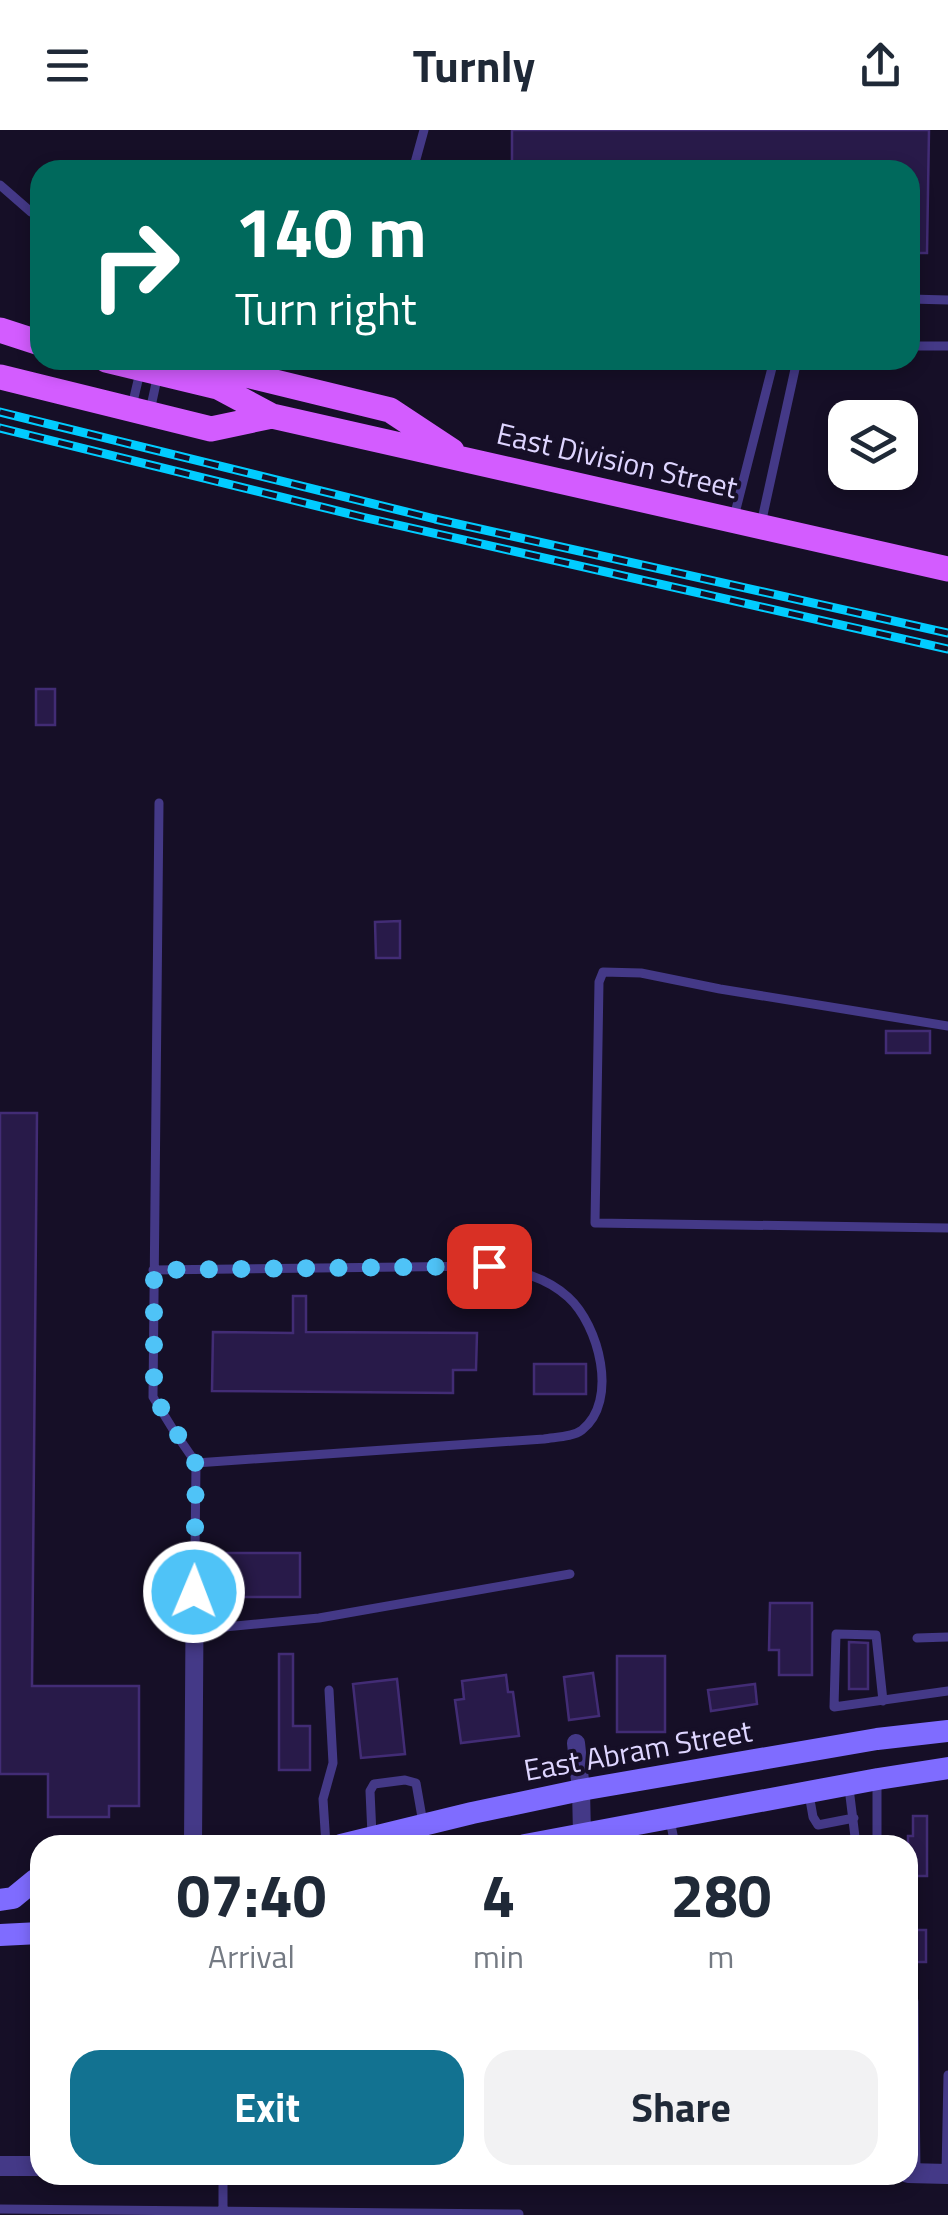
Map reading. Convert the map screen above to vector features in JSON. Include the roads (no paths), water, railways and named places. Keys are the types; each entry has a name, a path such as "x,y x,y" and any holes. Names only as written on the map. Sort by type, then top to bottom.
{"main road":[{"path":"0,330 30,340"},
{"name":"East Division Street","path":"163,370 218,388 272,416 948,569"},
{"path":"226,370 390,410 464,460"},
{"name":"East Division Street","path":"0,377 211,429 272,416"},
{"name":"East Abram Street","path":"380,1835 581,1790 877,1739 948,1731"},
{"path":"902,1775 948,1757"},
{"path":"577,1835 948,1768"},
{"path":"0,1884 30,1881"},
{"path":"0,1900 12,1898 30,1885"},
{"path":"0,1935 30,1934"}],"street":[{"path":"193,1835 195,1554"},
{"path":"576,1743 582,1834"},
{"path":"0,2166 30,2166"},
{"path":"918,2173 947,2174"}],"lane":[{"path":"416,160 424,130"},
{"path":"0,185 30,210"},
{"path":"920,299 948,300"},
{"path":"920,346 948,346"},
{"path":"140,412 150,370"},
{"path":"140,412 150,370"},
{"path":"734,520 772,370"},
{"path":"760,526 794,370"},
{"path":"159,803 154,1396 196,1464 195,1554"},
{"path":"948,1026 640,973 603,972 599,982 595,1224 948,1228"},
{"path":"154,1270 489,1266 520,1271 570,1298 597,1348 603,1377 602,1400 594,1418 579,1434 196,1464"},
{"path":"194,1630 319,1618 570,1574"},
{"path":"883,1701 876,1635 836,1634 834,1707 883,1701 948,1691"},
{"path":"917,1638 948,1637"},
{"path":"325,1835 323,1798 332,1763 330,1690"},
{"path":"877,1835 878,1779"},
{"path":"372,1835 370,1791 374,1784 405,1780 416,1783 423,1824"},
{"path":"848,1784 855,1835"},
{"path":"808,1792 818,1824 854,1818"},
{"path":"670,1817 673,1835"},
{"path":"947,2174 948,2075"},
{"path":"223,2185 223,2213"},
{"path":"0,2209 518,2214"}],"railway":[{"path":"0,412 435,519 948,633"},
{"path":"0,428 362,517 948,649"}]}
